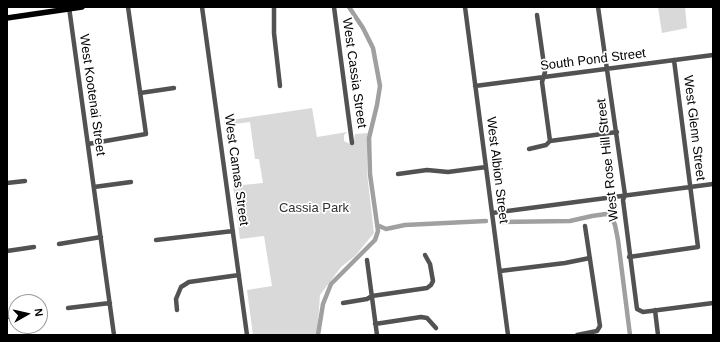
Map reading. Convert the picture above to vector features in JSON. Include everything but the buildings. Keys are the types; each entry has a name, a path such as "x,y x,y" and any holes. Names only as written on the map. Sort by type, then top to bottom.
{"main road":[{"path":"7,18 82,7"}],"street":[{"path":"88,144 146,134 128,7"},
{"name":"West Camas Street","path":"202,7 247,335"},
{"path":"274,7 274,33 280,86"},
{"name":"West Cassia Street","path":"334,7 352,143"},
{"name":"West Albion Street","path":"465,7 508,335"},
{"name":"West Rose Hill Street","path":"598,7 605,65 608,69 625,195 623,200 629,257 639,311 643,312 655,310"},
{"name":"West Kootenai Street","path":"69,8 114,335"},
{"path":"537,15 545,72 542,82 550,141"},
{"name":"South Pond Street","path":"475,86 713,55"},
{"name":"West Glenn Street","path":"629,257 698,247 674,60"},
{"path":"140,93 174,88"},
{"path":"529,149 546,145 550,141 617,132"},
{"path":"398,174 427,170 448,172 486,167"},
{"path":"7,183 25,181"},
{"path":"94,187 130,182"},
{"path":"492,212 713,184"},
{"path":"577,335 599,330 585,226"},
{"path":"156,240 233,231"},
{"path":"59,244 101,237"},
{"path":"7,251 34,247"},
{"path":"343,303 367,299 372,296 427,288 431,285 433,280 430,264 425,255"},
{"path":"500,271 565,263 590,258"},
{"path":"367,260 377,335"},
{"path":"177,310 176,299 180,287 189,282 239,275"},
{"path":"68,308 110,303"},
{"path":"658,335 655,310 713,303"},
{"path":"375,324 427,318 436,328"}],"green space":[{"path":"658,7 685,7 687,28 662,33"},
{"name":"Cassia Park","path":"312,108 317,137 347,132 344,135 344,141 350,144 354,140 355,134 368,133 367,173 374,233 355,256 341,267 320,295 317,335 253,335 247,290 272,286 264,236 240,239 233,186 263,183 259,159 255,159 250,122 225,125 224,121"}],"waterway":[{"path":"318,335 323,304 331,284 375,240 378,231 370,174 369,138 380,86 373,48 363,28 349,7"},
{"path":"500,222 570,221 606,214 611,216 615,225 618,240 630,335"},
{"path":"377,225 386,229 405,225 486,221"}]}
